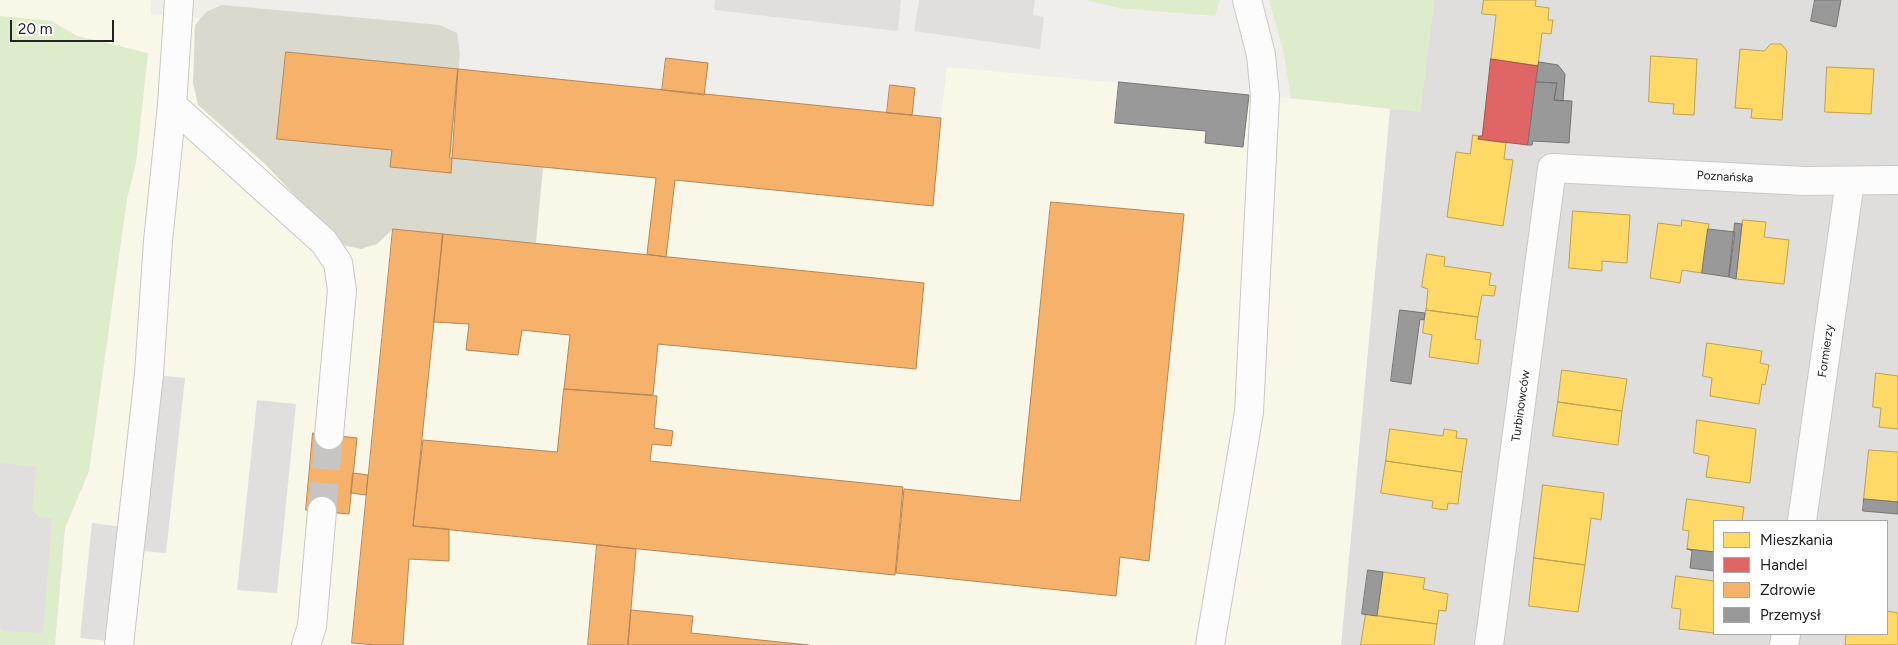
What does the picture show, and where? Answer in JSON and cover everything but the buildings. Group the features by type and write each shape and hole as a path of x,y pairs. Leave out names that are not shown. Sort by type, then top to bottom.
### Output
{"street":[{"path":"134,645 120,632 149,374 158,241 172,105 179,0"},
{"path":"1210,645 1249,412 1265,96 1261,55 1247,0"},
{"path":"172,105 324,242 338,263 342,290 341,312 329,435"},
{"name":"Poznańska","path":"1552,168 1805,181 1898,180"},
{"name":"Turbinowców","path":"1489,645 1552,168"},
{"name":"Formierzy","path":"1802,520 1850,181"},
{"path":"309,636 322,511"}],"shaded area":[{"path":"0,0 151,0 151,14 445,41 443,68 941,118 947,67 1390,108 1341,645 4,645 0,641"},
{"path":"715,0 901,0 898,31 714,10"},
{"path":"919,0 1035,0 1033,15 1044,17 1040,49 914,31"},
{"path":"1434,0 1898,0 1898,645 1341,645 1390,108 1420,112"},
{"path":"222,5 440,25 457,33 460,53 450,158 543,167 536,243 393,229 377,244 361,249 342,245 264,163 198,105 193,83 195,25 206,12"},
{"path":"149,374 185,378 166,553 130,550 119,642 80,638 92,523 131,528"},
{"path":"257,400 296,404 277,593 237,590"},
{"path":"0,463 36,467 32,511 39,517 52,518 43,633 4,631 0,627"}],"green space":[{"path":"1085,0 1220,0 1215,16 1119,8"},
{"path":"1269,0 1434,0 1420,112 1291,98 1283,49"},
{"path":"0,16 52,21 77,36 148,53 136,163 127,199 89,471 65,528 55,645 0,645"}],"tunnel":[{"path":"322,511 329,435"}]}
